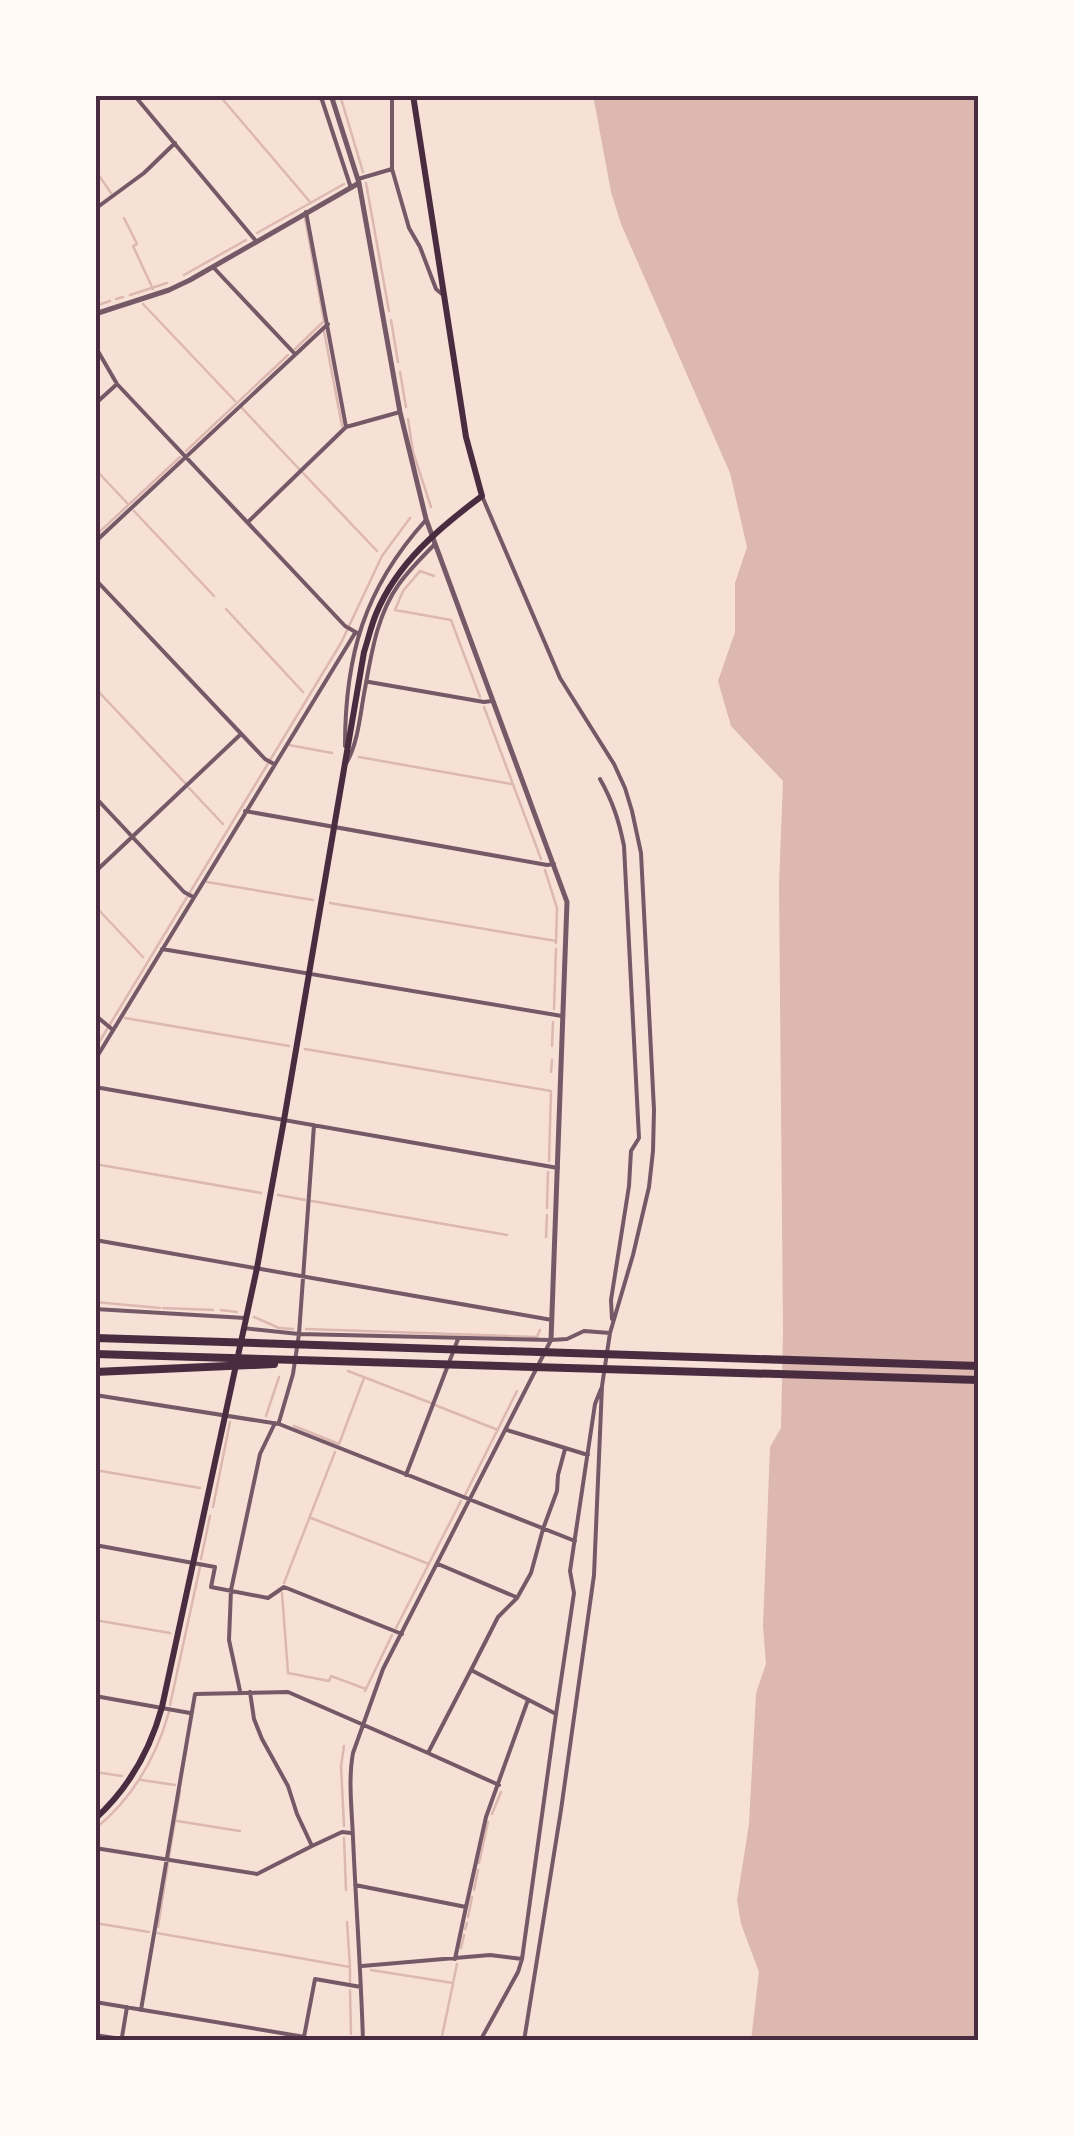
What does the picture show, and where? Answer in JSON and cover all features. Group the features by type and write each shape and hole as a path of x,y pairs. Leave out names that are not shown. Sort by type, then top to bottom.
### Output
{"highway":[{"path":"95,1336 979,1366"},
{"path":"95,1354 225,1362 516,1364 979,1380"},
{"path":"95,1372 225,1362"}],"main road":[{"path":"95,1819 136,1771 162,1707 256,1268 369,634 384,596 400,573 443,525 482,496 466,437 413,95"}],"street":[{"path":"134,95 256,241"},
{"path":"318,95 351,188"},
{"path":"331,95 358,181 400,412 426,519 564,891 567,913 551,1340 383,1670 351,1765 362,2041"},
{"path":"392,95 392,169 409,228 436,289 445,298"},
{"path":"95,209 144,173 174,144"},
{"path":"95,314 169,290 358,181 392,169"},
{"path":"306,212 346,428"},
{"path":"213,267 295,354"},
{"path":"95,542 328,324"},
{"path":"95,346 117,384 345,626 356,633"},
{"path":"95,404 117,384"},
{"path":"248,522 346,428 400,412"},
{"path":"482,496 560,678 604,745 625,788 641,853 654,1110 653,1150 642,1221 610,1332 602,1386 594,1574 562,1810 524,2041"},
{"path":"95,1060 356,633 382,577 426,519"},
{"path":"345,766 385,609 396,587 435,544"},
{"path":"95,579 273,764"},
{"path":"345,766 347,698 356,633"},
{"path":"366,682 492,701"},
{"path":"95,872 241,734"},
{"path":"600,779 619,820 624,846 638,1138 631,1150 611,1300 612,1324"},
{"path":"95,797 192,897"},
{"path":"245,811 554,864"},
{"path":"162,948 563,1017"},
{"path":"95,1015 112,1030"},
{"path":"95,1088 558,1168"},
{"path":"240,1692 229,1640 231,1590 260,1454 277,1423 294,1374 314,1125"},
{"path":"95,1240 552,1320"},
{"path":"95,1309 246,1318"},
{"path":"244,1328 299,1334 551,1340 567,1339 584,1331 610,1332"},
{"path":"406,1475 458,1338"},
{"path":"480,2041 522,1959 574,1593 570,1571 595,1404 602,1386"},
{"path":"95,1395 277,1423 575,1541"},
{"path":"507,1430 588,1455"},
{"path":"428,1753 498,1617 517,1598 530,1573 557,1491 565,1448"},
{"path":"95,1545 214,1566 211,1586 268,1598 284,1587 402,1634"},
{"path":"438,1564 517,1598"},
{"path":"471,1670 556,1714"},
{"path":"250,1692 262,1738 288,1786 312,1846"},
{"path":"141,2010 195,1694 288,1692 499,1785"},
{"path":"95,1696 190,1713"},
{"path":"455,1959 486,1816 528,1700"},
{"path":"95,1848 257,1874 342,1832 353,1833"},
{"path":"355,1885 466,1907"},
{"path":"361,1966 490,1955 522,1959"},
{"path":"304,2037 315,1979 362,1987"},
{"path":"95,2002 329,2041"},
{"path":"121,2039 127,2008"},
{"path":"95,2035 134,2041"}],"shaded area":[{"path":"593,95 979,95 979,2041 751,2041 759,1972 741,1924 737,1900 749,1824 756,1693 766,1664 763,1626 770,1447 781,1428 779,884 783,781 731,726 718,681 735,632 735,583 747,547 730,473 621,224"}],"waterway":[{"path":"219,95 311,203"},
{"path":"340,95 363,172"},
{"path":"95,170 111,193"},
{"path":"366,183 389,311"},
{"path":"257,233 344,184"},
{"path":"124,218 153,289"},
{"path":"295,349 324,321 305,218"},
{"path":"184,275 246,240"},
{"path":"130,295 167,283"},
{"path":"116,299 123,297"},
{"path":"95,306 110,301"},
{"path":"143,304 235,401"},
{"path":"391,320 398,362"},
{"path":"324,331 342,426"},
{"path":"186,451 288,355"},
{"path":"400,372 406,407"},
{"path":"242,408 299,469"},
{"path":"408,419 413,452 431,507"},
{"path":"95,536 180,457"},
{"path":"95,469 128,504"},
{"path":"303,473 377,551"},
{"path":"134,511 214,596"},
{"path":"95,1049 341,643 382,556 410,518"},
{"path":"434,576 420,571 403,591 395,610 451,620 480,697"},
{"path":"226,609 303,692"},
{"path":"95,688 185,783"},
{"path":"484,707 541,859"},
{"path":"289,745 332,753"},
{"path":"359,757 511,784"},
{"path":"189,788 223,824"},
{"path":"545,870 557,908 556,943"},
{"path":"207,882 313,900"},
{"path":"330,903 556,941"},
{"path":"95,906 143,957"},
{"path":"554,1009 556,949"},
{"path":"125,1018 289,1046"},
{"path":"552,1046 553,1022"},
{"path":"305,1049 551,1091"},
{"path":"551,1072 552,1060"},
{"path":"549,1161 551,1091"},
{"path":"95,1164 261,1193"},
{"path":"547,1208 548,1172"},
{"path":"278,1195 305,1200"},
{"path":"312,1201 507,1235"},
{"path":"546,1237 547,1215"},
{"path":"95,1302 160,1308"},
{"path":"163,1308 213,1310"},
{"path":"221,1310 237,1312"},
{"path":"254,1317 279,1328 293,1329"},
{"path":"306,1329 537,1337 540,1330"},
{"path":"348,1371 431,1403"},
{"path":"266,1416 279,1377"},
{"path":"294,1426 339,1444 364,1378"},
{"path":"465,1495 517,1391"},
{"path":"435,1405 498,1430"},
{"path":"213,1507 230,1422"},
{"path":"284,1583 335,1452"},
{"path":"95,1470 200,1488"},
{"path":"396,1628 461,1501"},
{"path":"201,1559 210,1516"},
{"path":"311,1518 429,1564"},
{"path":"170,1705 200,1567"},
{"path":"282,1593 288,1673 329,1681 331,1676 366,1689"},
{"path":"95,1620 170,1633"},
{"path":"365,1691 392,1635"},
{"path":"95,1829 121,1804 141,1776 169,1712"},
{"path":"344,1746 344,1826"},
{"path":"95,1772 122,1776"},
{"path":"141,1780 175,1785"},
{"path":"169,1857 180,1791"},
{"path":"492,1814 501,1792"},
{"path":"177,1821 240,1831"},
{"path":"479,1863 488,1822"},
{"path":"344,1838 346,1890"},
{"path":"158,1927 168,1863"},
{"path":"474,1890 478,1870"},
{"path":"468,1917 472,1897"},
{"path":"157,1933 350,1967 347,1922"},
{"path":"95,1923 149,1932"},
{"path":"465,1929 467,1923"},
{"path":"461,1948 464,1935"},
{"path":"371,1970 453,1983 457,1964"},
{"path":"350,1968 350,1982"},
{"path":"441,2041 453,1984"},
{"path":"350,1990 351,2034"}]}
